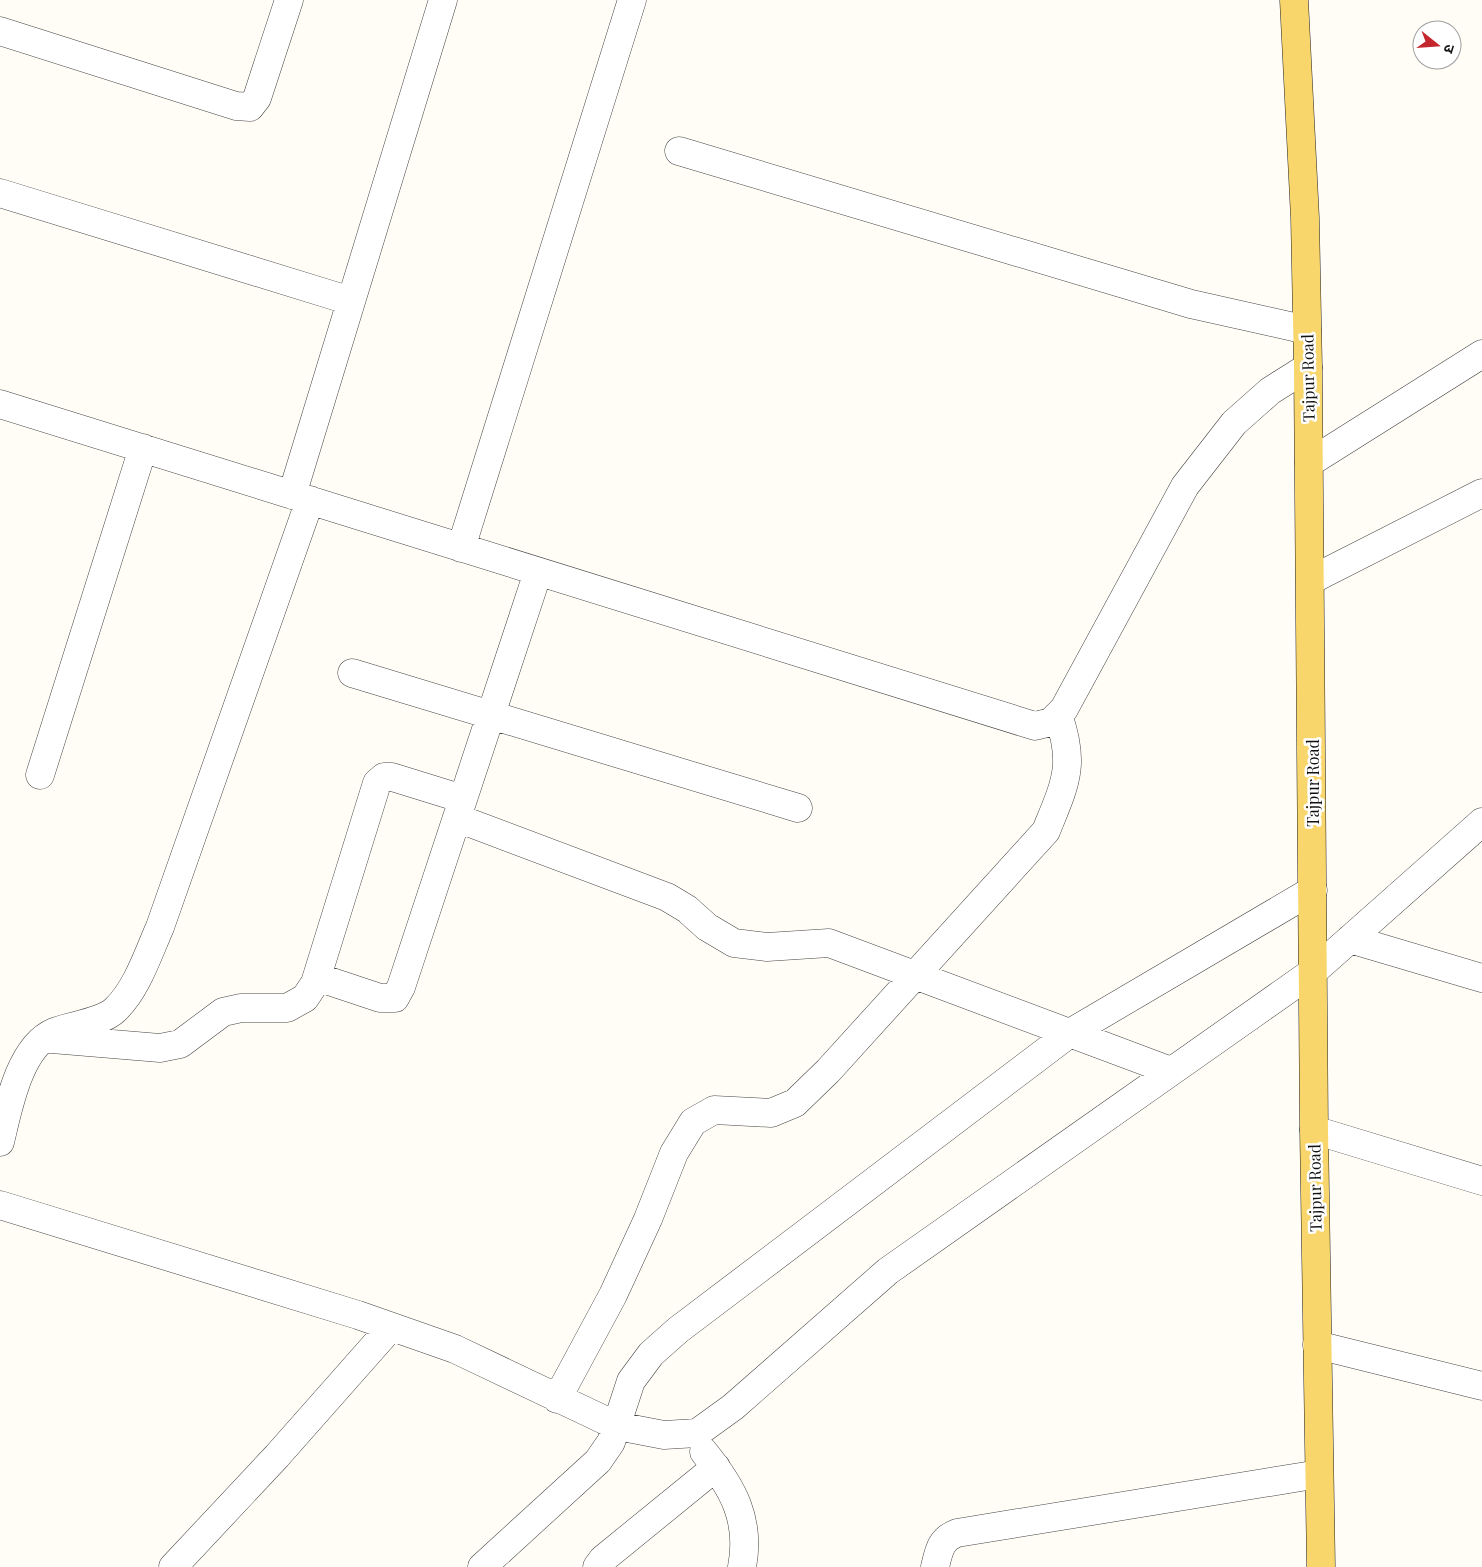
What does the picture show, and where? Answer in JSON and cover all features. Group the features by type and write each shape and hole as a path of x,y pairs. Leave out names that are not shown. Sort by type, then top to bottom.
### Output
{"main road":[{"name":"Tajpur Road","path":"1294,0 1308,330 1314,1130 1321,1567"}],"street":[{"path":"0,31 236,106 250,106 256,98 289,0"},
{"path":"0,1142 14,1085 34,1049 53,1033 82,1025 114,1011 133,985 163,917 301,498 351,302 443,0"},
{"path":"461,548 632,0"},
{"path":"679,151 1191,304 1308,330"},
{"path":"0,192 351,302"},
{"path":"1309,463 1482,354"},
{"path":"0,404 1035,726 1051,722 1069,700 1185,486 1234,423 1270,391 1308,367"},
{"path":"40,774 143,448"},
{"path":"1310,580 1482,493"},
{"path":"316,977 380,998 394,998 401,987 538,572"},
{"path":"352,673 798,808"},
{"path":"557,1399 613,1295 648,1218 674,1153 693,1122 714,1110 771,1113 795,1103 828,1071 1046,830 1064,788 1068,761 1066,739 1058,715"},
{"path":"46,1038 160,1048 180,1044 224,1012 240,1008 288,1008 305,998 316,977 378,783 384,777 392,777 460,809 667,897 687,909 708,927 734,943 767,947 829,943 1171,1071"},
{"path":"0,1205 392,1327 455,1349 617,1426 664,1436 697,1433 733,1407 888,1271 1314,971 1482,822"},
{"path":"482,1567 598,1460 611,1442 631,1381 651,1354 678,1330 1070,1033 1313,890"},
{"path":"1350,939 1482,978"},
{"path":"1314,1130 1482,1181"},
{"path":"173,1567 277,1456 392,1327"},
{"path":"1318,1345 1482,1386"},
{"path":"689,1434 716,1467 737,1501 744,1527 742,1567"},
{"path":"597,1567 602,1559 716,1467"},
{"path":"935,1567 940,1546 946,1537 957,1533 1320,1474"}]}
